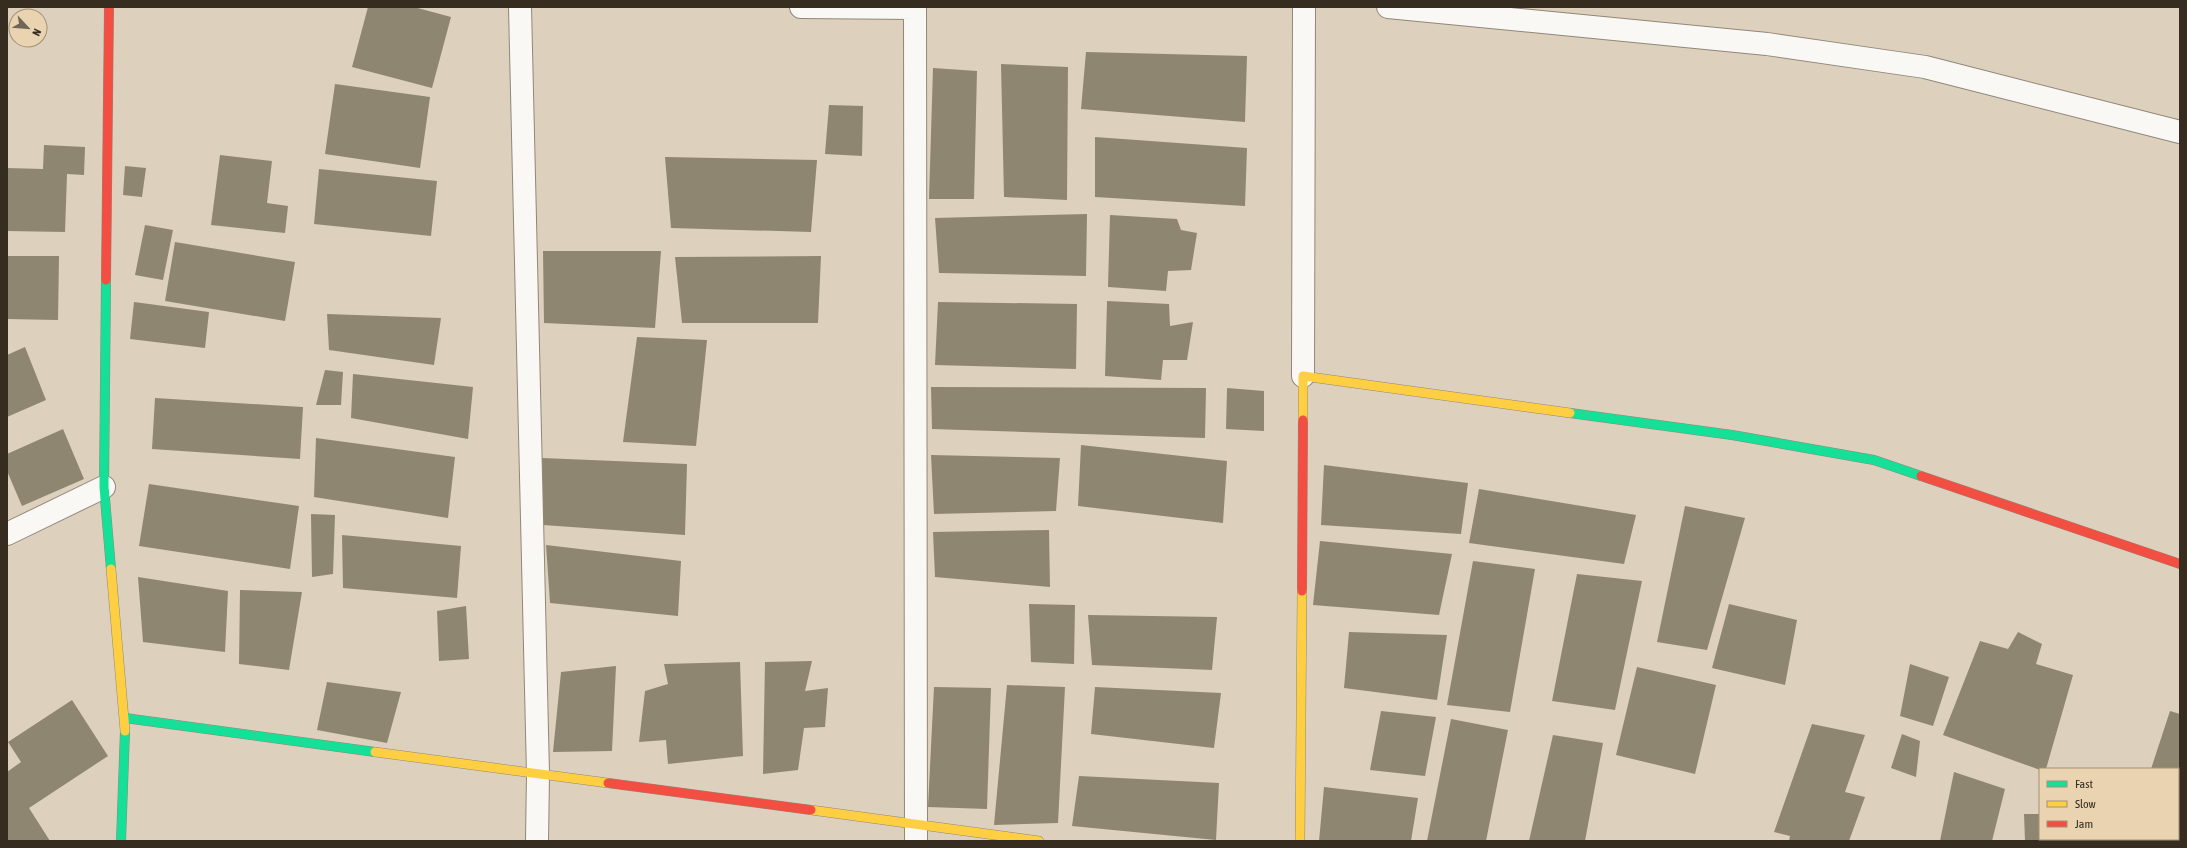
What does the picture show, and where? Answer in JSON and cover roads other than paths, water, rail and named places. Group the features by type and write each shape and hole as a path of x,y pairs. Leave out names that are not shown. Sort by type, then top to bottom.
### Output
{"street":[{"path":"109,7 104,487 125,718 121,841"},
{"path":"520,7 538,774 537,841"},
{"path":"801,7 916,8 917,833"},
{"path":"1300,841 1304,7"},
{"path":"1388,7 1767,44 1925,66 2180,132"},
{"path":"1303,376 1732,435 1874,460 2180,564"},
{"path":"7,534 104,487"},
{"path":"125,718 538,774 917,833 1039,841"}]}
